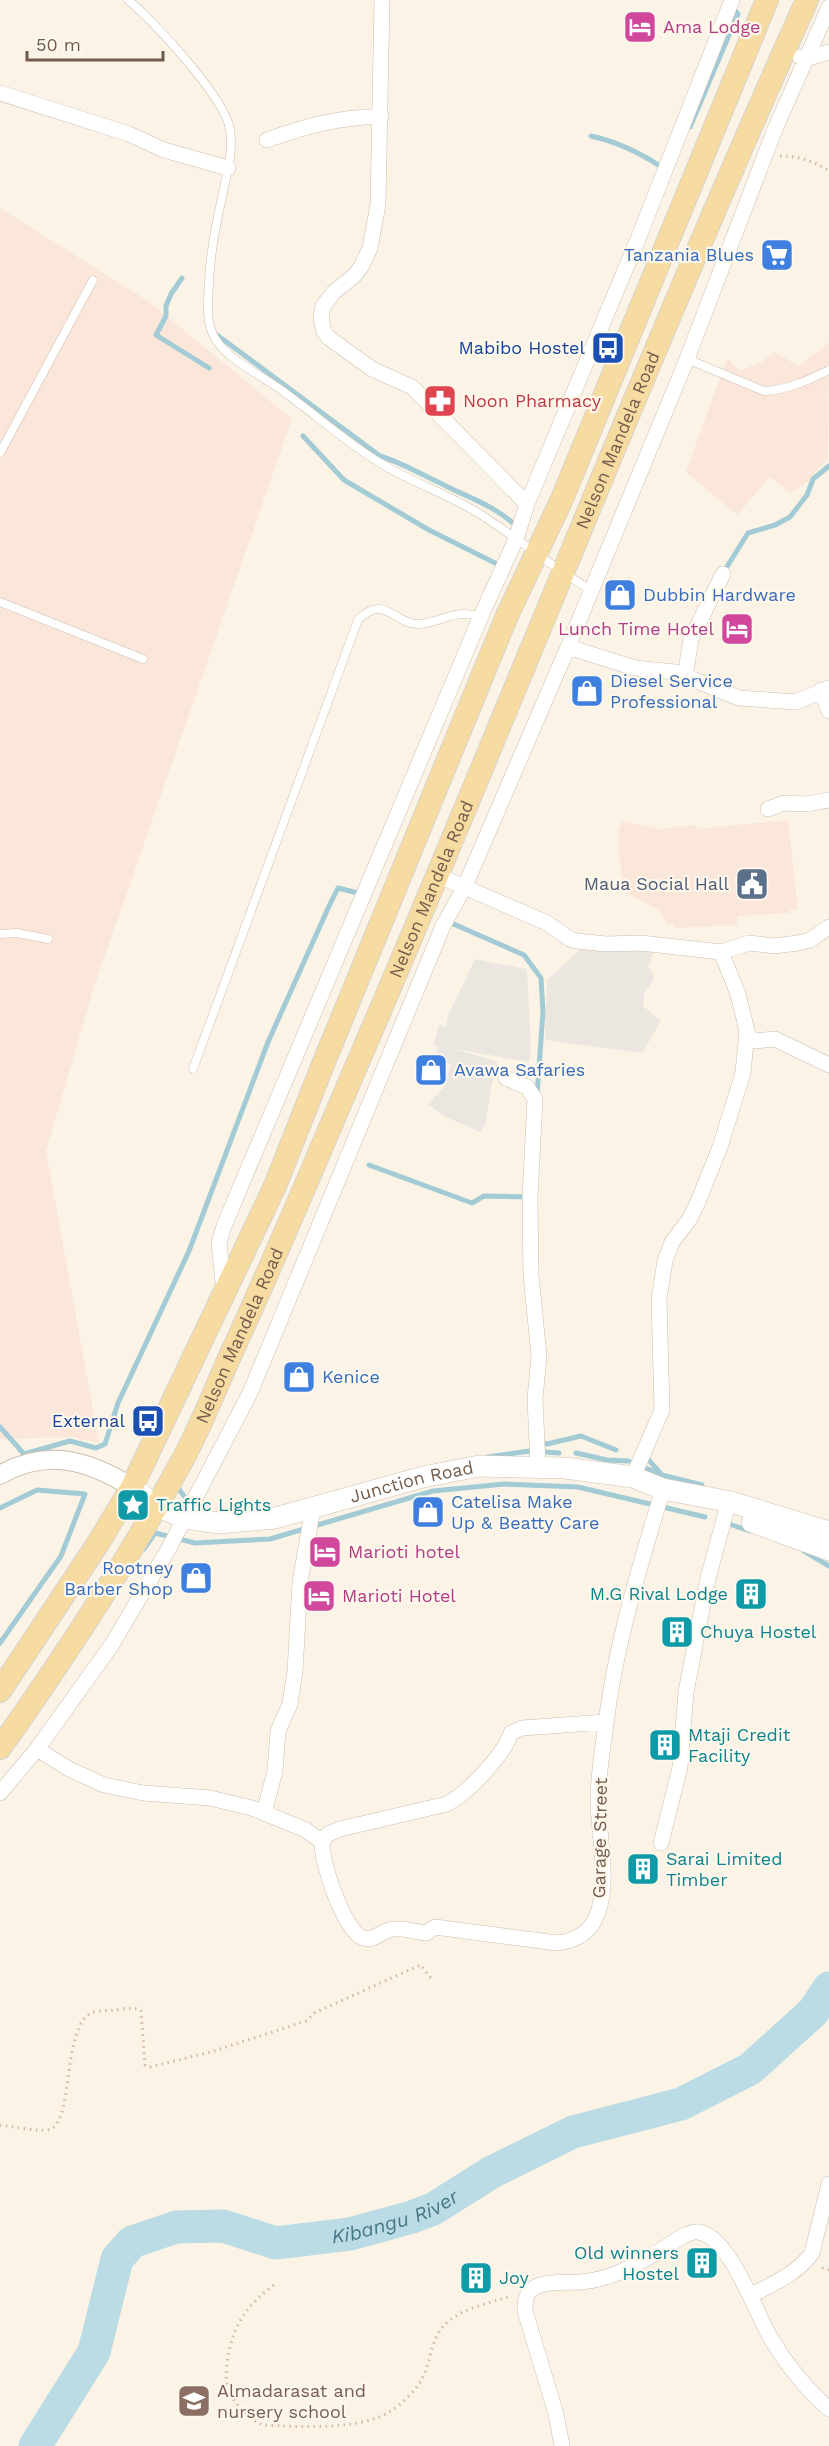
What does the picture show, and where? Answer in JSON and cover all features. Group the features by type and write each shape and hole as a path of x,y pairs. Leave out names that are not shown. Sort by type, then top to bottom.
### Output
{"main road":[{"name":"Nelson Mandela Road","path":"0,1691 97,1545 132,1487 225,1294 279,1175 506,618 562,499 767,0"},
{"name":"Nelson Mandela Road","path":"0,1748 55,1672 127,1559 179,1467 268,1275 439,876 637,391 807,0"},
{"name":"Junction Road","path":"132,1487 156,1506 185,1518 219,1523 275,1518 423,1477 479,1466 538,1466 633,1477 663,1488 702,1495 816,1534"},
{"name":"Junction Road","path":"702,1495 726,1512 816,1534"},
{"path":"816,1534 829,1550"}],"street":[{"path":"382,0 381,116 376,226 370,248 361,267 354,276 334,292 323,306 321,318 324,332 372,369 412,387 527,504"},
{"path":"225,1294 219,1244 224,1226 481,616 516,539 527,504 638,239 732,0"},
{"path":"0,1793 37,1749 111,1646 185,1518 250,1393 443,926 465,886 568,647 687,359 805,59 829,7"},
{"path":"784,51 805,59 829,52"},
{"path":"0,93 129,134 164,150 228,168"},
{"path":"267,140 308,125 343,118 381,116"},
{"path":"685,677 691,639 723,574"},
{"path":"568,647 635,668 675,672 739,698 796,702 825,689 829,711"},
{"path":"768,809 784,802 807,804 829,800"},
{"path":"439,876 547,923 565,937 606,945 641,943 721,952 749,943 774,946 798,943 810,940 829,927"},
{"path":"721,952 738,994 750,1038 755,1041 775,1039 787,1047 829,1065"},
{"path":"633,1477 662,1410 659,1299 665,1261 672,1242 689,1220 697,1204 720,1147 742,1073 747,1031"},
{"path":"506,1078 527,1087 535,1099 530,1197 531,1275 539,1356 535,1399 538,1466"},
{"path":"0,1476 38,1460 52,1459 91,1465 132,1487"},
{"name":"Garage Street","path":"322,1842 325,1870 341,1909 362,1938 370,1939 394,1929 426,1933 435,1927 496,1933 557,1943 572,1941 589,1929 596,1918 601,1901 603,1854 598,1799 612,1681 638,1572 663,1488"},
{"path":"264,1813 275,1771 278,1731 290,1704 295,1671 300,1582 313,1508"},
{"path":"661,1843 680,1767 686,1692 708,1578 726,1512"},
{"path":"37,1749 69,1769 104,1785 143,1793 210,1798 264,1813 306,1830 322,1842 328,1834 340,1829 447,1804 460,1797 506,1745 511,1733 522,1728 606,1722"},
{"path":"750,2296 797,2270 812,2253 829,2184"},
{"path":"562,2446 556,2414 525,2311 525,2301 531,2290 542,2285 584,2282 623,2272 685,2235 696,2231 711,2238 730,2258 770,2337 785,2360 799,2379 829,2409"}],"lane":[{"path":"128,0 165,37 224,110 231,131 228,168 210,261 208,318 217,341 232,357 300,403 362,452 452,497 591,590"},
{"path":"0,453 93,280"},
{"path":"687,359 764,391 790,386 829,370"},
{"path":"0,603 143,659"},
{"path":"193,1069 358,620 368,613 386,609 414,624 441,621 461,614 481,616"},
{"path":"0,934 16,933 48,939"}],"path":[{"path":"765,158 793,156 808,160 829,171"},
{"path":"0,2125 42,2130 56,2124 64,2103 79,2028 86,2018 96,2012 133,2008 141,2011 145,2065 150,2067 222,2049 306,2021 314,2013 421,1965 433,1981"},
{"path":"274,2285 251,2305 233,2335 227,2367 228,2392 230,2398 250,2418 264,2425 320,2428 377,2418 399,2405 420,2383 437,2332 451,2319 467,2310 531,2290"}],"shaded area":[{"path":"0,208 148,301 292,419 94,987 46,1151 99,1443 72,1437 0,1439"},
{"path":"829,343 828,458 807,482 790,493 770,477 737,515 686,472 727,358 740,371 761,362 775,352 798,366"},
{"path":"788,820 798,909 790,910 790,913 737,916 737,925 674,928 674,924 667,924 659,910 628,894 623,883 618,832 622,821 659,829 695,825 696,829"},
{"path":"587,943 654,952 648,967 654,976 652,983 645,991 643,1006 661,1021 642,1053 545,1040 547,980"},
{"path":"475,959 527,969 531,1048 529,1062 455,1049 498,1062 491,1087 486,1122 480,1132 444,1116 428,1104 444,1087 451,1064 435,1059 438,1046 433,1045 439,1025 446,1027 448,1016"}],"waterway":[{"path":"690,127 738,14 733,8"},
{"path":"591,136 628,148 663,168"},
{"path":"182,278 171,294 166,306 166,316 156,335 209,368"},
{"path":"217,335 380,456 482,503 500,513 517,527"},
{"path":"303,436 344,480 429,530 503,567"},
{"path":"723,573 748,533 775,525 790,517 807,495 813,479 829,466"},
{"path":"0,1427 24,1454 70,1441 96,1448 105,1444 118,1403 189,1251 268,1042 330,904 338,888 362,894"},
{"path":"449,922 524,955 541,978 543,1012 537,1095"},
{"path":"369,1165 472,1203 484,1196 529,1197"},
{"path":"540,1442 547,1444 581,1436 616,1450"},
{"path":"487,1457 530,1451"},
{"path":"545,1452 559,1453"},
{"path":"576,1453 607,1460 629,1461"},
{"path":"647,1458 662,1475 702,1485"},
{"path":"641,1466 659,1474"},
{"path":"144,1549 155,1533 195,1543 270,1539 433,1491 504,1484 578,1487 705,1517"},
{"path":"176,1485 189,1503"},
{"path":"0,1508 37,1490 85,1494 61,1556 0,1643"},
{"path":"729,1524 750,1531"},
{"path":"804,1551 829,1566"},
{"name":"Kibangu River","path":"35,2446 94,2352 117,2259 132,2242 176,2227 223,2226 276,2243 350,2234 412,2217 433,2209 492,2172 573,2132 681,2104 750,2069 813,2012 829,1988"}],"place":[{"name":"Ama Lodge","path":"640,27"},
{"name":"Tanzania Blues","path":"777,255"},
{"name":"Mabibo Hostel","path":"608,348"},
{"name":"Noon Pharmacy","path":"440,401"},
{"name":"Dubbin Hardware","path":"620,595"},
{"name":"Lunch Time Hotel","path":"737,629"},
{"name":"Diesel Service Professional","path":"587,691"},
{"name":"Maua Social Hall","path":"752,884"},
{"name":"Avawa Safaries","path":"431,1070"},
{"name":"Kenice","path":"299,1377"},
{"name":"External","path":"148,1421"},
{"name":"Traffic Lights","path":"133,1505"},
{"name":"Catelisa Make Up & Beatty Care","path":"428,1512"},
{"name":"Marioti hotel","path":"325,1552"},
{"name":"Rootney Barber Shop","path":"196,1578"},
{"name":"M.G Rival Lodge","path":"751,1594"},
{"name":"Marioti Hotel","path":"319,1596"},
{"name":"Chuya Hostel","path":"677,1632"},
{"name":"Mtaji Credit Facility","path":"665,1745"},
{"name":"Sarai Limited Timber","path":"643,1869"},
{"name":"Old winners Hostel","path":"702,2263"},
{"name":"Joy","path":"476,2278"},
{"name":"Almadarasat and nursery school","path":"194,2401"}]}
